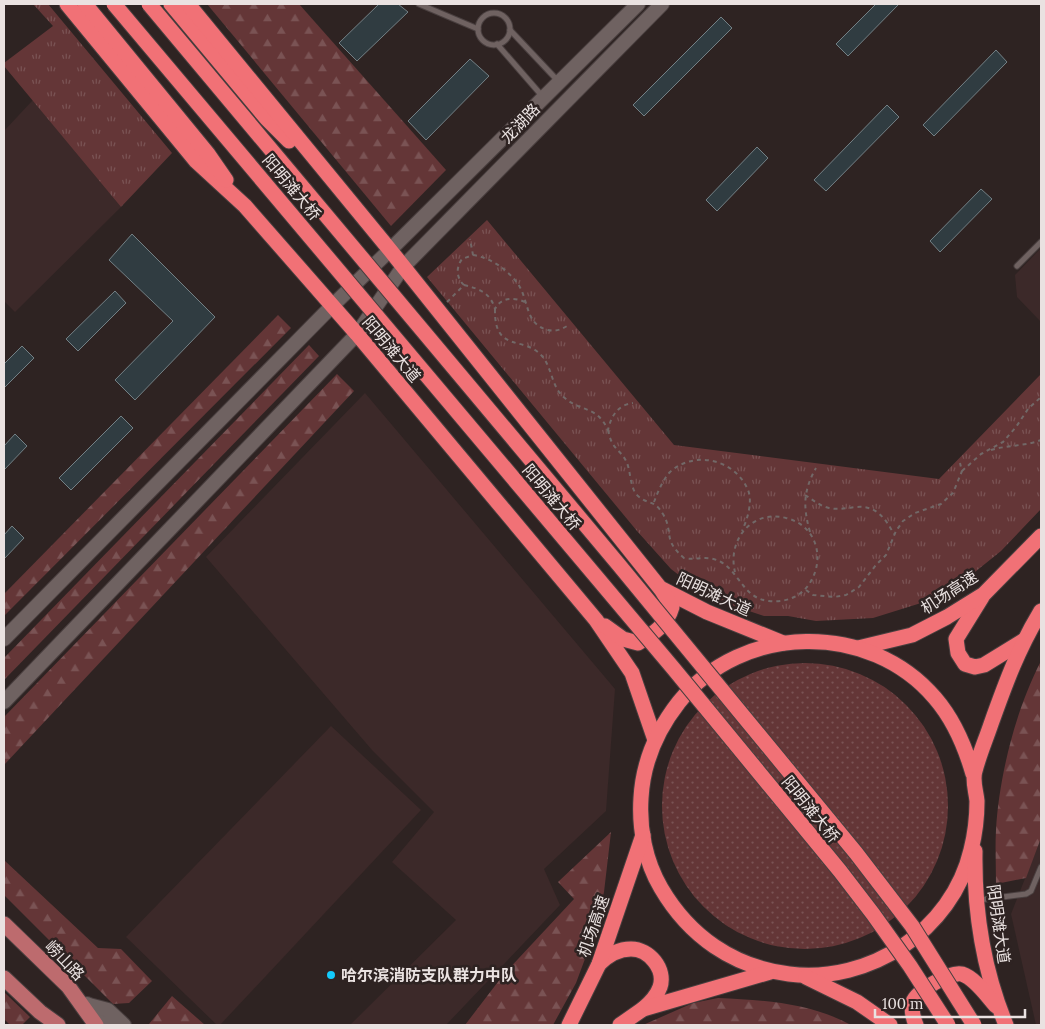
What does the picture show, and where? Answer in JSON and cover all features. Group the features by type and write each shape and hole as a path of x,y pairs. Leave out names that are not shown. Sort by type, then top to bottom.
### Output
{"highway":[{"name":"阳明滩大道","path":"68,4 196,160 244,206 357,334 596,620 632,673 655,740"},
{"path":"85,4 208,154 244,206"},
{"name":"阳明滩大桥","path":"114,4 840,871 905,959 948,1025"},
{"name":"阳明滩大桥","path":"149,4 638,588 856,853 917,933 974,1025"},
{"path":"171,4 267,119 348,200"},
{"name":"阳明滩大道","path":"188,4 390,250 660,588 707,612 783,643"},
{"name":"机场高速","path":"858,648 912,634 947,617 984,594 1041,536"},
{"path":"596,620 623,639 638,643 653,634 669,617 672,607 660,588"},
{"path":"984,594 956,639 958,653 965,664 975,667 984,665 1023,641"},
{"path":"974,774 1008,675 1023,641 1041,611"},
{"path":"821,641 858,648 898,666 933,695 947,712 958,732 974,774 977,800 976,826 971,853 961,879 947,903 930,925 909,943 885,958 860,968 805,976 771,972 747,965 724,954 704,940 686,923 670,904 648,859 642,835 640,811 647,763 655,740 669,716 686,694 706,675 730,660 756,649 783,643 821,641"},
{"name":"阳明滩大道","path":"976,826 976,901 982,945 999,1009 1006,1025"},
{"name":"机场高速","path":"569,1025 599,964 642,835"},
{"path":"599,964 613,953 632,949 643,952 651,957 658,966 662,978 660,987 653,999 643,1009 620,1025"},
{"path":"643,1009 771,972"},
{"path":"916,1025 912,1011 914,1000 924,989 954,975 961,974 970,978 999,1009"},
{"path":"805,976 857,1002 890,1025"}],"main road":[{"name":"龙湖路","path":"4,639 332,306 638,4"},
{"name":"龙湖路","path":"4,702 357,334 403,267 662,4"},
{"name":"崂山路","path":"4,924 68,986 96,1025"},
{"path":"4,978 53,1025"},
{"path":"68,986 108,1025"},
{"path":"88,1005 108,1010 124,1025"},
{"path":"40,1012 58,1025"}],"lane":[{"path":"419,4 478,29"},
{"path":"494,13 506,18 510,30 507,39 497,44 485,42 481,38 478,29 484,16 494,13"},
{"path":"510,30 559,82"},
{"path":"497,44 544,98"},
{"path":"1017,266 1041,242"},
{"path":"976,901 1026,894 1031,891 1041,867"}],"path":[{"path":"470,239 473,255"},
{"path":"570,324 564,328 554,330 540,328 531,319 522,290 509,273 491,261 473,255 462,259 458,264 458,276 464,285 479,289 492,301 497,327 504,337 512,343 529,347 538,352 545,360 554,384 567,401 586,408 597,415 605,424 612,444 626,462 636,494 641,498 654,502 663,514 667,522 671,544 681,556 687,559 707,557 716,559 735,572"},
{"path":"438,311 464,285"},
{"path":"495,309 500,302 508,299 516,298 526,302"},
{"path":"806,590 813,595 834,598 850,593 862,584 889,551 894,534 900,524 908,517 942,504 956,488 962,471 971,461 1007,438 1028,409 1041,397"},
{"path":"608,430 612,417 618,410 625,404 633,403"},
{"path":"987,451 1007,445 1041,440"},
{"path":"654,502 662,482 670,472 689,462 714,460 730,469 747,488 749,506 734,552 735,572 743,587 755,596 765,601 788,600 806,590 815,576 818,562 817,548 806,519 805,495 809,481 816,468"},
{"path":"960,463 962,471"},
{"path":"805,495 829,508 865,507 873,510 882,515 894,534"},
{"path":"742,531 761,519 778,516 793,520 805,528 811,535"}],"shaded area":[{"path":"33,100 121,207 15,312 4,301 4,131"},
{"path":"1041,248 1041,322 1017,297 1015,275"},
{"path":"365,393 615,689 606,811 544,869 560,905 446,1025 350,1025 456,920 392,862 434,812 372,750 206,557"},
{"path":"331,726 421,810 220,1025 217,1025 126,937"},
{"path":"1041,838 1041,1025 1036,1025 1011,914"}],"green space":[{"path":"33,4 48,4 172,153 121,207 4,66 4,63 53,26"},
{"path":"207,4 299,4 446,170 391,226"},
{"path":"487,220 674,445 939,479 1041,374 1041,509 1001,551 960,584 921,603 873,618 816,621 788,616 764,616 701,592 671,569 637,531 427,277"},
{"path":"278,315 291,328 4,616 4,594"},
{"path":"309,345 319,356 4,680 4,658"},
{"path":"337,374 354,391 4,765 4,717"},
{"path":"1041,661 1041,838 1026,878 996,884 996,830 1005,765 1024,700"},
{"path":"791,663 819,663 847,669 873,680 896,695 916,715 931,738 942,764 948,792 948,820 942,848 931,874 916,897 896,917 873,932 847,943 819,949 791,949 763,943 737,932 714,917 694,897 679,874 668,848 662,820 662,792 668,764 679,738 694,715 714,695 737,680 763,669"},
{"path":"611,832 604,892 592,940 576,983 553,1025 465,1025 504,974 574,899 558,882"},
{"path":"4,860 98,948 121,949 152,981 129,1003 113,1004 4,895"},
{"path":"4,992 30,1017 22,1025 10,1025 4,1019"},
{"path":"172,996 205,1025 149,1024"},
{"path":"718,998 753,1000 803,1007 851,1025 643,1025 693,1003"}],"building":[{"path":"379,4 398,4 408,12 357,61 339,43"},
{"path":"876,4 899,4 848,56 836,44"},
{"path":"721,17 732,28 644,116 633,105"},
{"path":"996,50 1007,62 934,136 923,125"},
{"path":"470,59 489,76 426,140 408,121"},
{"path":"887,105 899,117 826,191 814,180"},
{"path":"757,147 768,158 717,211 706,200"},
{"path":"981,189 992,199 940,252 930,241"},
{"path":"132,234 215,317 135,400 115,380 173,321 109,260"},
{"path":"115,291 126,303 78,351 66,339"},
{"path":"22,346 34,358 4,388 4,364"},
{"path":"121,416 133,428 71,490 59,478"},
{"path":"15,434 27,446 4,470 4,446"},
{"path":"12,526 24,538 4,559 4,535"}],"place":[{"name":"哈尔滨消防支队群力中队","path":"331,975"}]}
